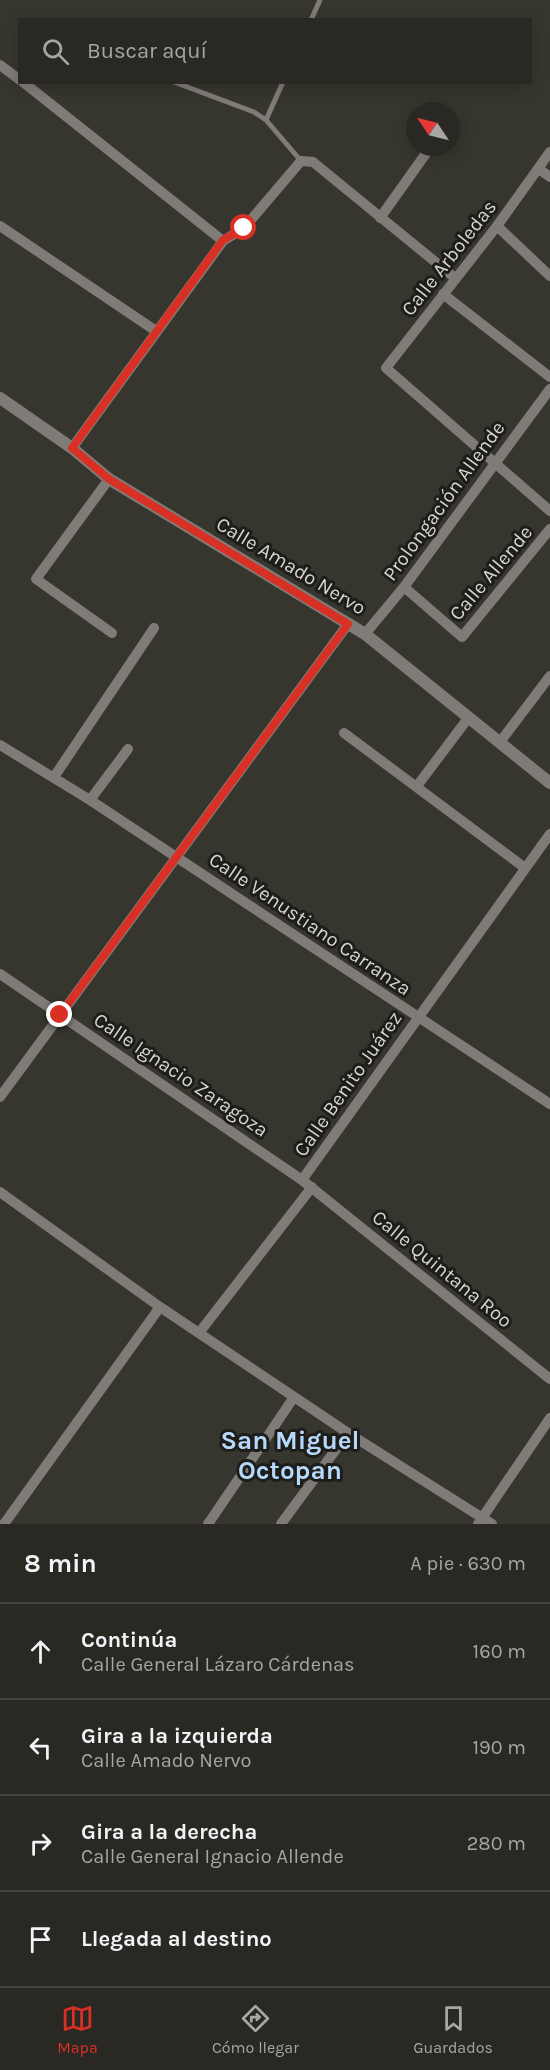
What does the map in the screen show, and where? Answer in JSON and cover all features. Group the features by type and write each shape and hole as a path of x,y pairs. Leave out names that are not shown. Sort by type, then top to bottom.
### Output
{"street":[{"path":"0,65 18,79"},
{"path":"25,84 223,240"},
{"name":"Calle Arboledas","path":"494,463 386,368 497,226 550,152"},
{"path":"380,218 424,156"},
{"path":"72,448 223,240 244,228 301,161 313,162 455,278"},
{"path":"539,169 550,177"},
{"path":"0,226 156,332"},
{"path":"497,226 550,276"},
{"path":"443,294 550,377"},
{"name":"Prolongación Allende","path":"365,634 404,587 550,389"},
{"name":"Calle Amado Nervo","path":"0,398 72,448 109,479 365,634 550,783"},
{"path":"494,463 550,511"},
{"path":"109,479 36,579 112,633"},
{"name":"Calle Allende","path":"404,587 462,637 550,529"},
{"path":"0,1096 348,624"},
{"path":"54,777 154,628"},
{"path":"500,742 550,676"},
{"path":"417,786 469,717"},
{"path":"344,733 525,868"},
{"name":"Calle Venustiano Carranza","path":"0,745 90,800 550,1104"},
{"path":"90,800 128,749"},
{"name":"Calle Benito Juárez","path":"303,1180 550,834"},
{"name":"Calle Ignacio Zaragoza","path":"0,974 312,1187"},
{"name":"Calle Benito Juárez","path":"199,1333 312,1187"},
{"name":"Calle Quintana Roo","path":"312,1187 550,1379"},
{"path":"0,1192 160,1307 480,1520 492,1524"},
{"path":"4,1524 160,1307"},
{"path":"208,1524 294,1397"},
{"path":"480,1520 550,1418"},
{"path":"281,1524 348,1433"}],"lane":[{"path":"312,18 320,0"},
{"path":"179,84 254,112 266,120 301,161"},
{"path":"266,120 282,84"}],"district":[{"name":"San Miguel Octopan","path":"290,1455"}],"route":[{"path":"60,1015 348,624 109,479 72,448 223,240 244,228"}]}
